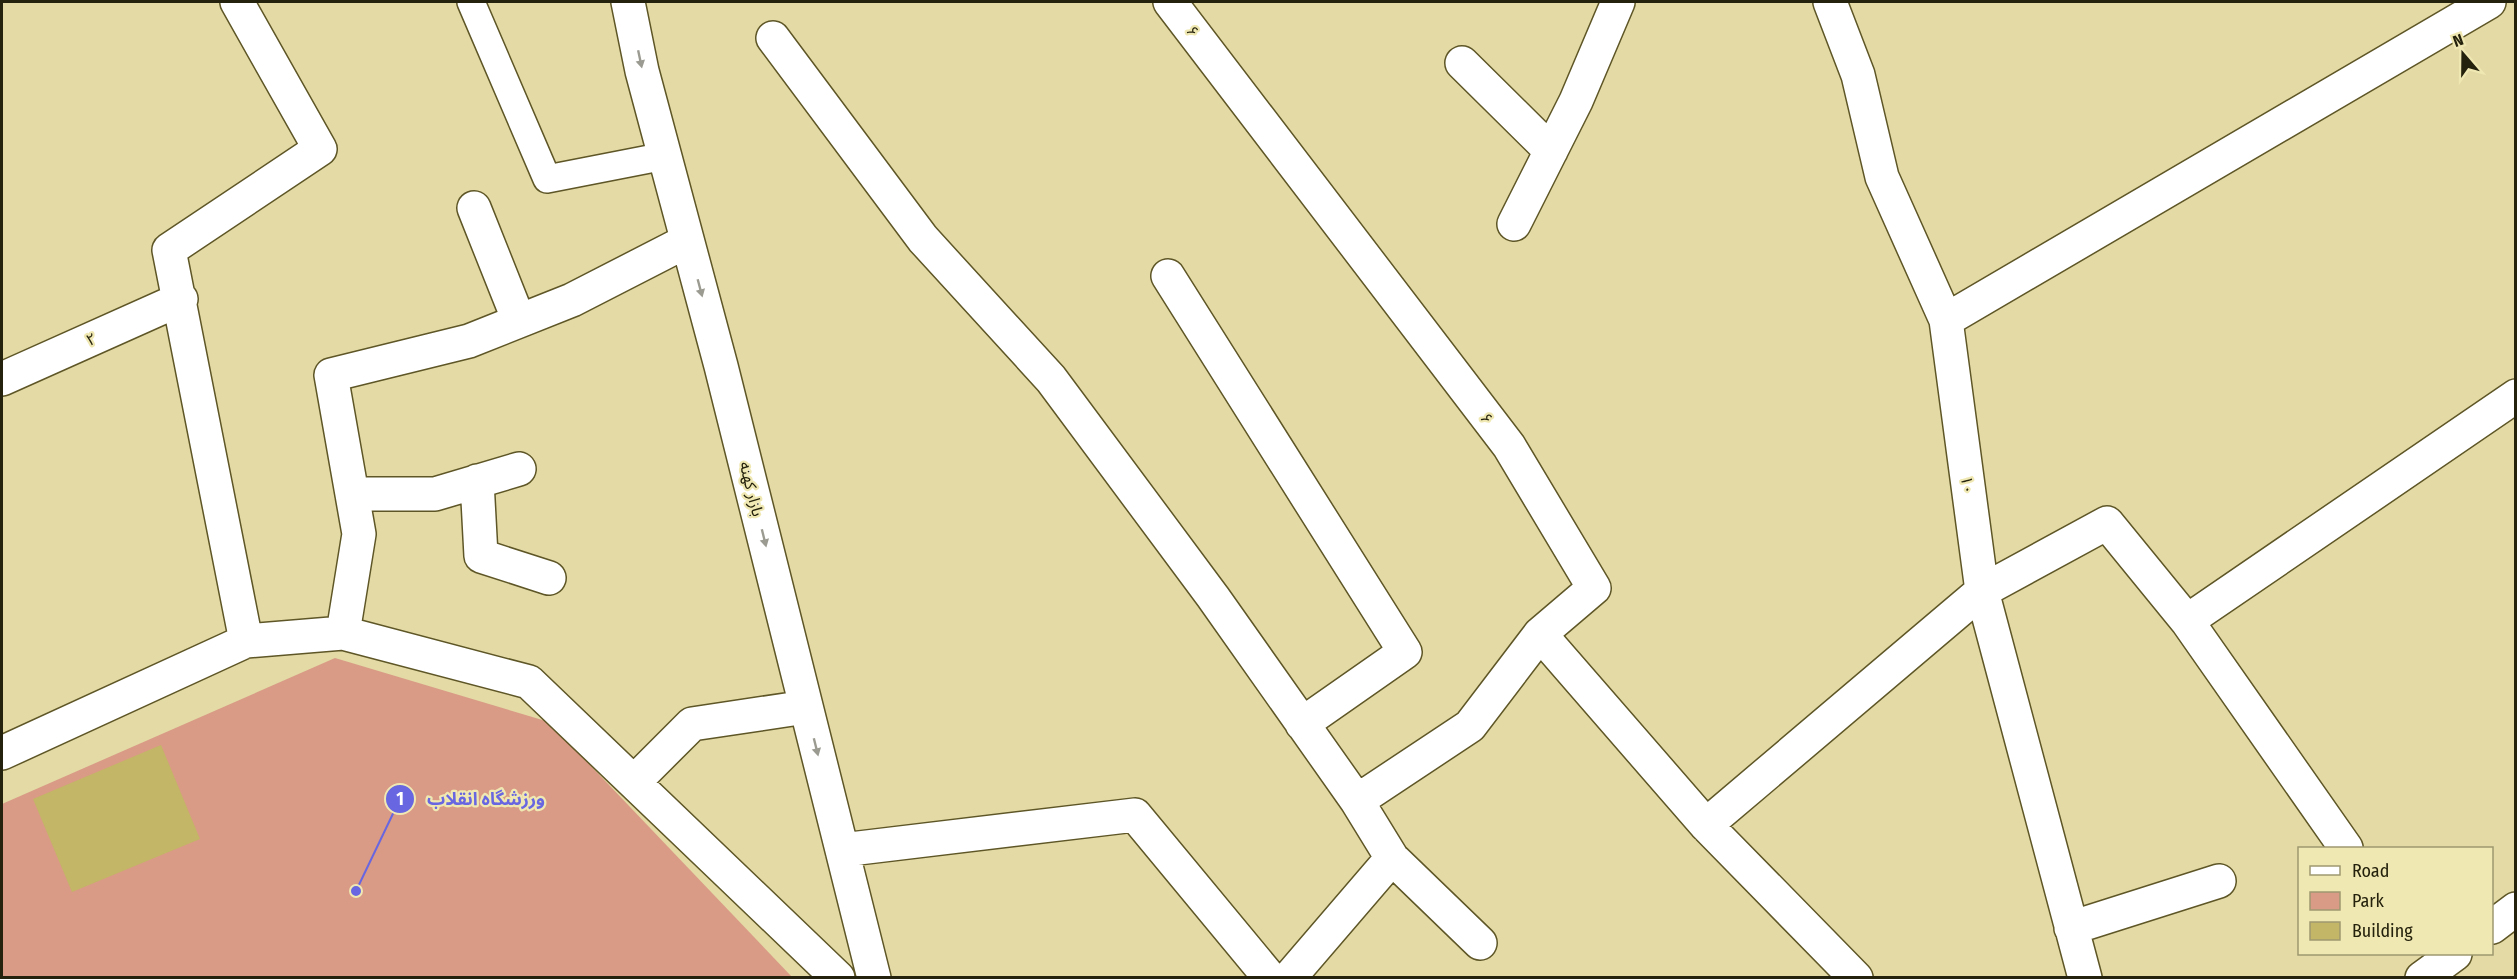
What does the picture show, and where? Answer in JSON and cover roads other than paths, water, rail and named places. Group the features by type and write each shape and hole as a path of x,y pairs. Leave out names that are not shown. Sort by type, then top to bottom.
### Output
{"street":[{"path":"237,2 320,149 170,250 246,641"},
{"path":"471,2 547,179 665,156"},
{"name":"بازار کهنه","path":"628,2 642,71 874,978"},
{"name":"۶","path":"1170,2 1509,446 1594,588 1540,634 1470,726 1357,801"},
{"path":"1514,224 1576,101 1618,2"},
{"name":"۱۰","path":"1830,2 1858,75 1882,177 1946,320 1982,591 2085,978"},
{"path":"1946,320 2489,2"},
{"path":"773,38 923,239 1051,379 1213,597 1357,801 1392,858 1480,943"},
{"path":"1462,63 1551,151"},
{"path":"474,208 519,321"},
{"path":"343,633 359,534 331,375 469,341 572,300 687,241"},
{"path":"1168,276 1405,652 1302,724"},
{"name":"۲","path":"2,379 180,299"},
{"path":"2187,621 2516,396"},
{"path":"352,494 435,494 519,469"},
{"path":"477,481 481,556 549,578"},
{"path":"1706,825 1982,591 2107,523 2187,621 2345,847"},
{"path":"2,753 246,641 343,633 529,682 838,978"},
{"path":"1540,634 1706,825 1856,978"},
{"path":"634,782 692,724 806,707"},
{"path":"842,850 1135,815 1270,978"},
{"path":"1288,978 1392,858"},
{"path":"2071,928 2219,881"},
{"path":"2493,926 2516,909"}],"place":[{"name":"ورزشگاه انقلاب","path":"356,891"}]}
